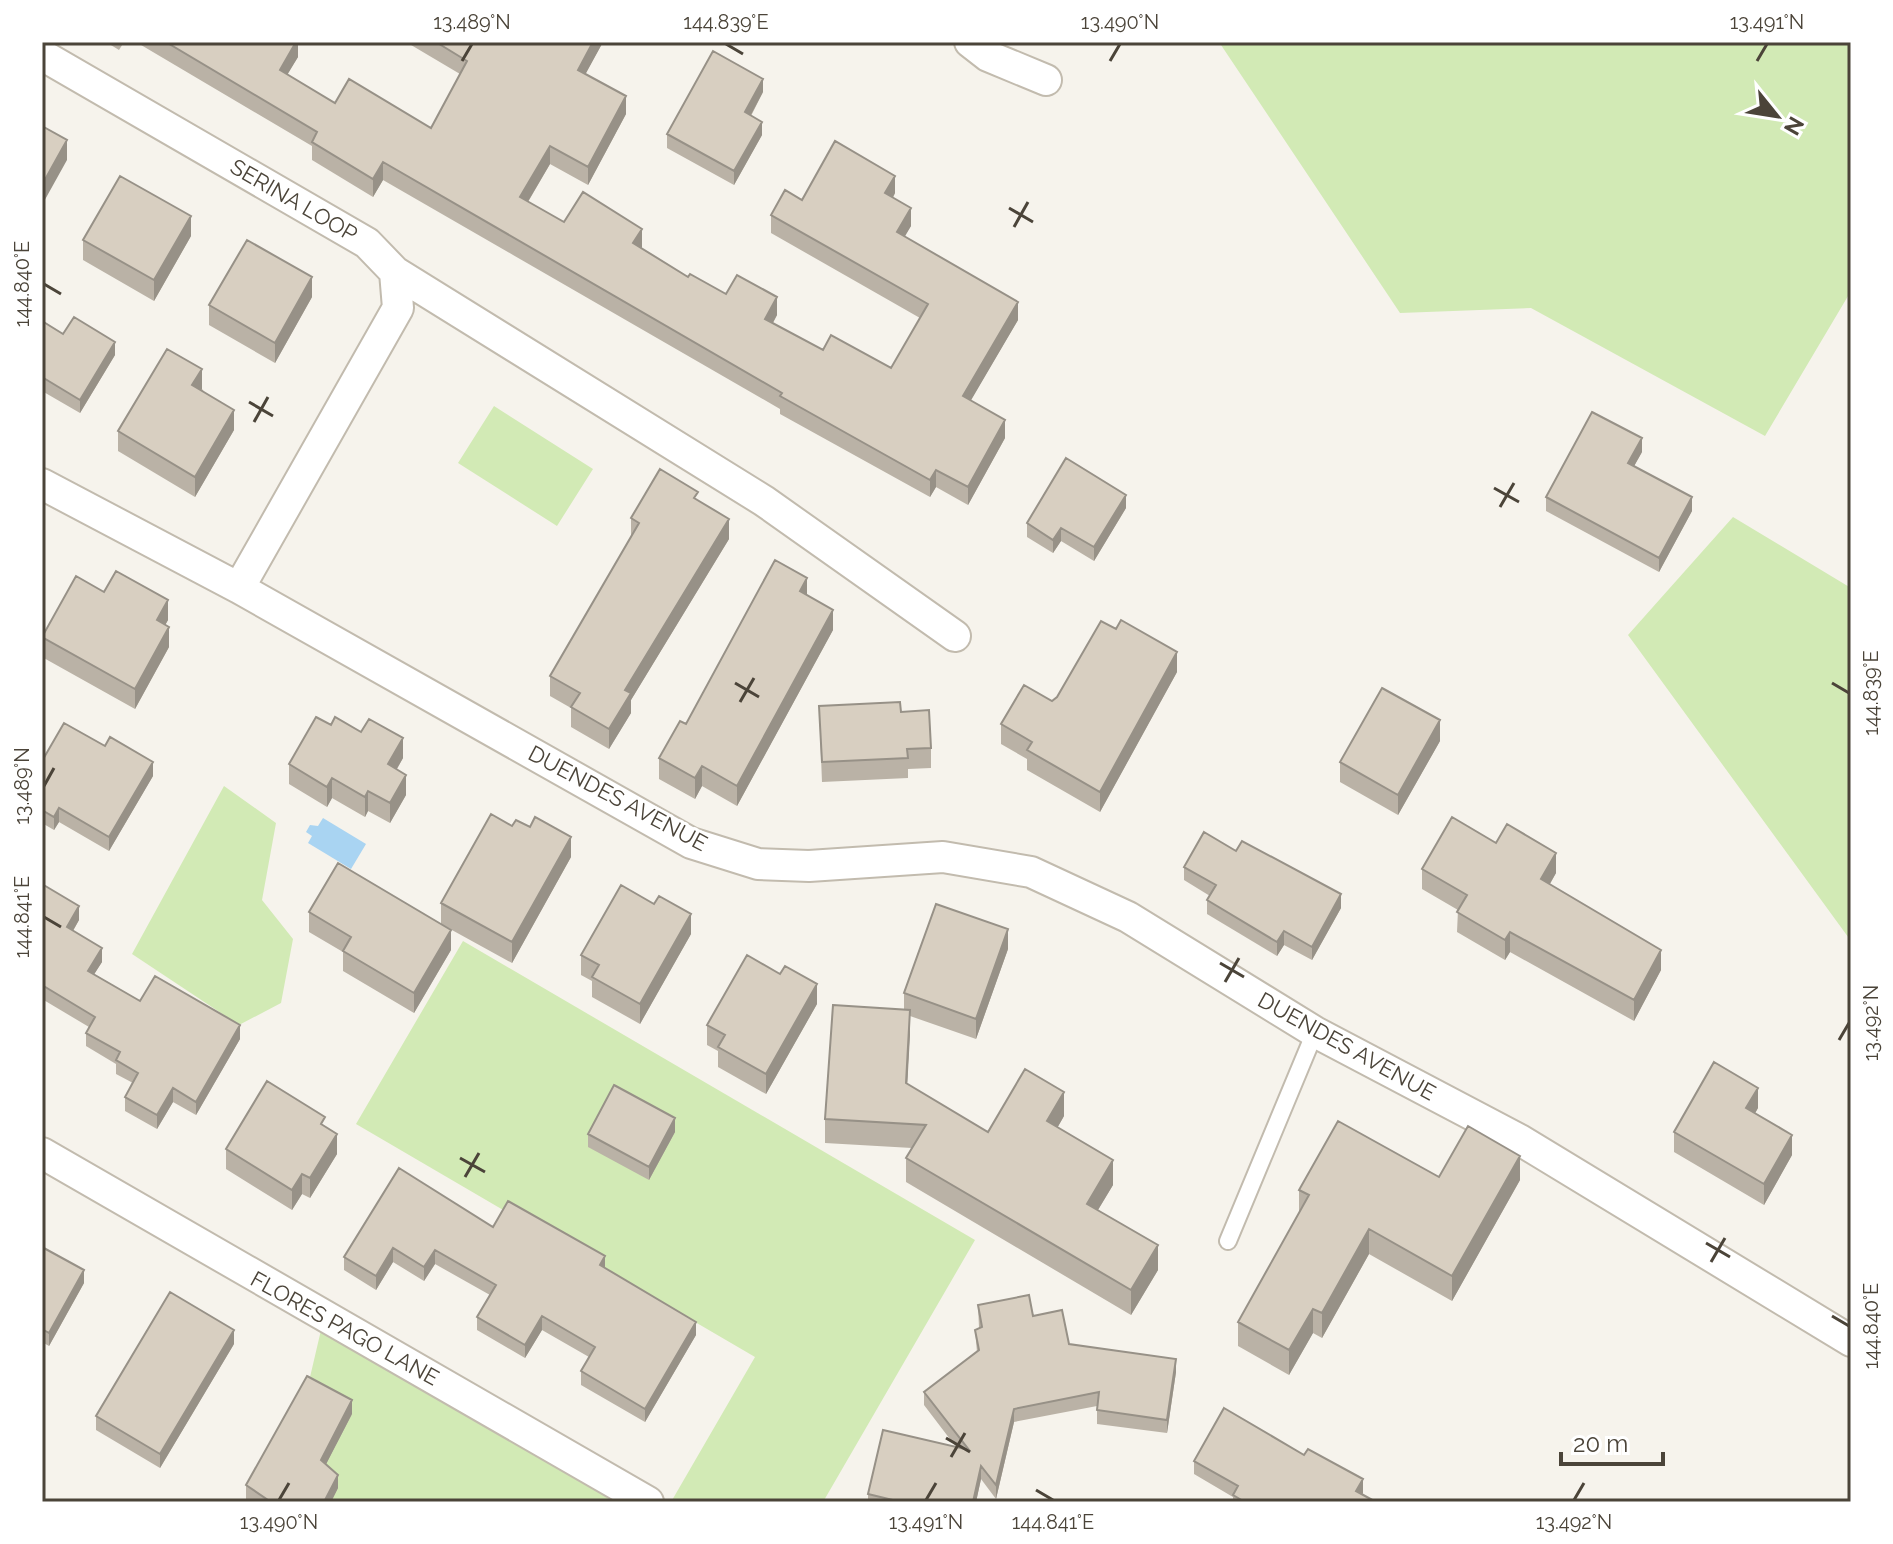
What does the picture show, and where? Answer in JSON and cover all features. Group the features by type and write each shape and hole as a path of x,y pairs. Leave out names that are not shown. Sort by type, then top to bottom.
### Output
{"street":[{"path":"970,42 988,56 1046,80"},
{"name":"SERINA LOOP","path":"42,55 367,243 395,272 764,501 955,636"},
{"path":"239,588 398,308 395,272"},
{"name":"DUENDES AVENUE","path":"42,484 239,588 691,843 758,864 809,866 943,857 1031,872 1128,917 1315,1032 1520,1140 1851,1341"},
{"name":"FLORES PAGO LANE","path":"42,1153 648,1502"}],"lane":[{"path":"1228,1241 1315,1032"}],"green space":[{"path":"1219,42 1851,42 1851,291 1765,436 1531,308 1400,313"},
{"path":"494,406 593,469 557,526 458,463"},
{"path":"1733,517 1851,588 1851,941 1628,635"},
{"path":"224,786 276,823 262,900 293,939 281,1003 239,1025 132,954"},
{"path":"463,941 975,1240 823,1502 671,1502 755,1357 356,1124"},
{"path":"325,1313 648,1502 331,1502 321,1474 307,1390"}],"water":[{"path":"323,818 366,844 351,869 308,843 312,836 306,832 310,825 318,826"}],"building":[{"path":"166,42 296,42 280,70 335,103 349,79 431,128 467,61 436,42 593,42 578,70 626,96 588,167 550,146 520,197 564,222 583,192 642,229 633,243 688,277 690,274 726,294 737,275 777,297 765,319 823,350 831,335 891,368 928,304 771,215 785,190 802,200 835,141 895,176 885,193 911,208 897,232 1018,302 963,396 1005,420 968,487 936,470 930,480 780,396 782,393 383,162 373,179 312,142 317,132"},
{"path":"713,51 763,79 745,112 762,122 734,171 667,134"},
{"path":"42,126 67,140 42,185"},
{"path":"120,176 191,216 154,280 83,240"},
{"path":"247,240 312,277 275,343 209,305"},
{"path":"74,317 115,342 80,400 42,377 42,321 63,334"},
{"path":"167,349 202,369 192,385 234,410 195,477 118,431"},
{"path":"1592,412 1642,438 1628,463 1692,497 1659,558 1546,497"},
{"path":"1066,458 1126,495 1094,547 1061,528 1053,540 1027,523"},
{"path":"660,469 698,492 694,498 729,519 625,690 631,693 609,729 571,707 580,693 550,676 639,523 631,518"},
{"path":"775,560 807,578 800,591 833,610 737,786 702,766 695,778 659,758 680,721 686,724"},
{"path":"116,571 168,600 157,620 169,627 135,689 42,637 76,576 104,592"},
{"path":"1121,620 1177,652 1100,792 1027,750 1032,742 1001,724 1024,685 1052,701 1057,697 1101,621 1116,629"},
{"path":"1382,688 1440,720 1398,795 1340,762"},
{"path":"900,702 901,712 929,710 931,748 907,749 908,758 822,762 819,706"},
{"path":"316,717 331,725 335,717 361,732 369,719 403,738 388,764 406,775 390,803 368,791 365,797 332,778 327,787 289,764"},
{"path":"64,723 105,746 110,737 153,762 109,837 59,808 54,817 42,810 42,761"},
{"path":"491,814 512,826 516,820 530,827 535,817 571,837 512,942 441,903"},
{"path":"1452,817 1496,843 1507,824 1556,853 1541,879 1661,950 1634,1000 1510,932 1505,940 1457,912 1467,895 1422,869"},
{"path":"1204,832 1236,851 1242,841 1341,894 1312,947 1284,931 1277,942 1207,900 1216,885 1184,867"},
{"path":"338,863 451,930 414,993 343,951 351,937 309,912"},
{"path":"42,884 79,906 67,927 102,948 88,971 140,1001 155,976 240,1025 196,1102 173,1088 157,1115 125,1097 138,1073 116,1060 120,1052 86,1033 95,1017 42,985"},
{"path":"621,885 654,904 659,896 691,914 640,1004 592,977 599,965 581,955"},
{"path":"936,904 1008,929 976,1019 904,993"},
{"path":"747,955 780,974 785,966 817,984 766,1074 718,1047 725,1035 707,1025"},
{"path":"833,1005 910,1010 906,1083 988,1132 1025,1069 1064,1092 1047,1121 1113,1160 1087,1204 1158,1245 1131,1290 906,1158 926,1125 825,1119"},
{"path":"1714,1062 1758,1088 1746,1108 1792,1135 1764,1184 1674,1132"},
{"path":"267,1081 325,1117 321,1124 337,1134 310,1178 302,1174 292,1190 226,1149"},
{"path":"614,1085 675,1118 649,1167 588,1134"},
{"path":"1338,1121 1439,1177 1468,1126 1520,1156 1452,1276 1369,1229 1322,1313 1313,1309 1289,1350 1238,1322 1309,1195 1299,1190"},
{"path":"399,1168 493,1227 508,1201 605,1256 600,1265 696,1322 645,1409 581,1371 595,1347 542,1316 525,1345 477,1317 496,1285 435,1250 424,1267 393,1248 376,1276 344,1257"},
{"path":"42,1247 84,1270 49,1333 42,1329"},
{"path":"170,1292 234,1330 160,1454 96,1416"},
{"path":"1029,1295 1033,1316 1062,1310 1069,1344 1176,1359 1167,1420 1097,1410 1099,1392 1014,1409 996,1485 981,1466 973,1502 901,1502 868,1494 883,1430 969,1450 924,1392 979,1350 975,1330 982,1327 978,1305"},
{"path":"307,1376 352,1400 321,1460 338,1475 324,1502 271,1502 246,1485"},
{"path":"1224,1408 1304,1455 1308,1449 1363,1479 1356,1491 1376,1502 1245,1502 1233,1495 1238,1486 1194,1461"}]}
